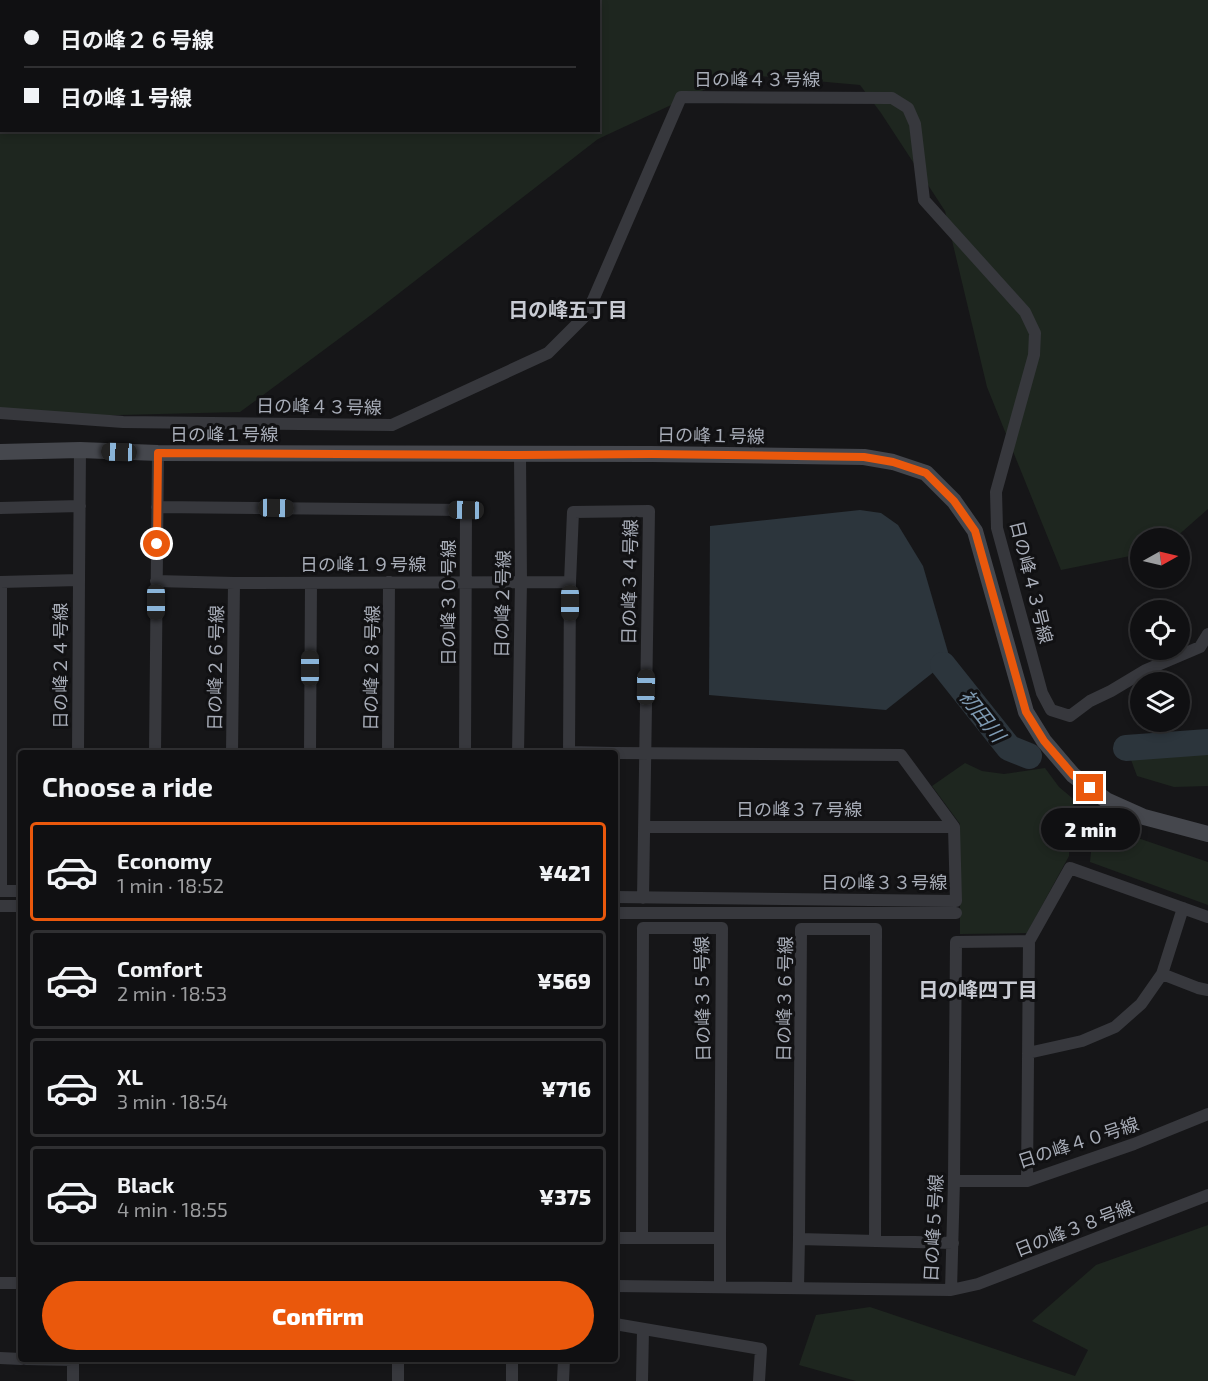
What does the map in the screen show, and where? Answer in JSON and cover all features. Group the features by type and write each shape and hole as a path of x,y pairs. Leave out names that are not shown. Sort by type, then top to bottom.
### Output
{"street":[{"name":"日の峰４３号線","path":"0,413 123,422 392,425 548,352 587,314 681,97 892,98 908,108 915,124 924,200 1025,312 1035,333 1034,355 996,492 997,528 1042,693 1051,710 1070,716 1090,700 1111,691 1146,670 1200,647 1208,634"},
{"name":"日の峰１号線","path":"0,452 80,450 158,453 652,454 864,457 893,462 926,473 954,501 975,531 1026,712 1044,741 1073,775 1106,800 1144,817 1208,834"},
{"name":"日の峰２４号線","path":"78,750 80,450"},
{"path":"155,750 158,453"},
{"name":"日の峰２号線","path":"518,750 520,455"},
{"path":"0,508 80,506"},
{"name":"日の峰３０号線","path":"157,507 466,510 465,750"},
{"name":"日の峰３４号線","path":"569,750 570,582 573,512 649,511 643,898"},
{"path":"18,891 1,891 1,582 79,580"},
{"name":"日の峰１９号線","path":"156,581 570,582"},
{"name":"日の峰２６号線","path":"232,750 234,582"},
{"name":"日の峰２８号線","path":"388,750 390,582"},
{"path":"310,750 311,583"},
{"path":"618,753 901,755 954,827"},
{"name":"日の峰３７号線","path":"644,826 954,827"},
{"name":"日の峰３３号線","path":"618,897 956,901 954,827"},
{"path":"1027,1181 1029,941 1070,868 1208,917"},
{"path":"0,906 18,906"},
{"path":"1028,1053 1082,1041 1115,1027 1141,1004 1162,974 1183,908"},
{"path":"618,913 956,913"},
{"name":"日の峰３５号線","path":"642,1238 643,928 722,928 720,1238"},
{"name":"日の峰３６号線","path":"799,1239 801,929 876,929 875,1241"},
{"name":"日の峰５号線","path":"618,1286 951,1290 956,942 1029,941"},
{"path":"1162,974 1208,990"},
{"name":"日の峰４０号線","path":"954,1181 1027,1181 1134,1144 1208,1114"},
{"name":"日の峰３８号線","path":"951,1290 978,1284 1208,1195"},
{"path":"618,1238 720,1238 720,1287"},
{"path":"798,1288 799,1239 952,1243"},
{"path":"0,1283 18,1283"},
{"path":"618,1325 761,1349 759,1381"},
{"path":"642,1381 643,1330"},
{"path":"0,1359 18,1359"},
{"path":"73,1362 73,1381"},
{"path":"398,1362 398,1381"},
{"path":"512,1362 512,1381"},
{"path":"563,1381 564,1362"}],"shaded area":[{"path":"600,0 1208,0 1208,509 1186,528 1130,528 1130,556 1061,570 987,387 945,211 860,85 738,74 598,139 371,315 240,412 0,418 0,132 600,132"},
{"path":"860,510 881,513 898,525 923,566 950,659 886,710 709,695 710,526"},
{"path":"1208,750 1208,786 1174,787 1137,776 1130,757"},
{"path":"965,763 982,771 1004,774 1045,768 1059,787 1077,802 1069,810 1069,856 1027,933 960,934 960,824 932,786"},
{"path":"1094,823 1208,862 1208,905 1090,862"},
{"path":"1208,1225 1208,1381 856,1381 799,1365 816,1315 870,1307 1075,1376 1088,1350 1032,1321 1096,1265"}],"waterway":[{"name":"初田川","path":"943,665 1009,748 1029,756"},
{"name":"初田川","path":"1126,748 1208,742"}],"district":[{"name":"日の峰五丁目","path":"568,309"},
{"name":"日の峰四丁目","path":"978,989"}],"route":[{"path":"157,544 158,453 652,454 864,457 893,462 926,473 954,501 975,531 1026,712 1044,741 1073,775 1090,788"}]}
